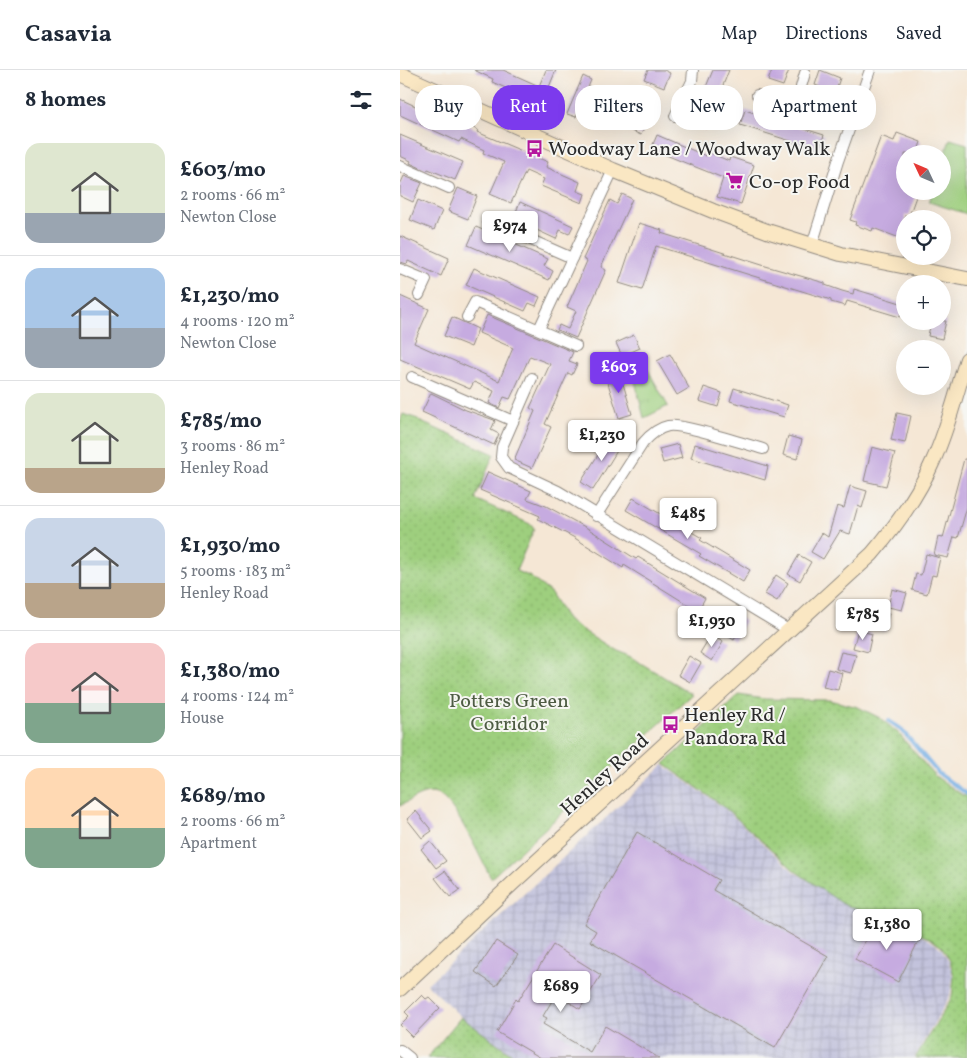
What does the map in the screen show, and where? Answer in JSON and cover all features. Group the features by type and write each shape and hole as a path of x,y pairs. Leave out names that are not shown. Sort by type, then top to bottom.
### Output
{"main road":[{"path":"400,74 613,170 712,211 841,254 967,279"},
{"name":"Henley Road","path":"400,989 872,554 912,502 934,460 967,358"}],"street":[{"path":"690,85 693,70"},
{"path":"864,85 870,70"},
{"path":"801,85 804,73"},
{"path":"812,245 849,130"},
{"path":"400,166 449,188"},
{"path":"539,329 613,170"},
{"path":"488,221 572,258"},
{"path":"400,269 426,280 419,295"},
{"path":"467,318 475,302 576,346"},
{"path":"412,377 513,421"},
{"path":"532,378 502,447 501,457 504,464 558,491 596,516 790,631"},
{"path":"596,516 643,443 649,436 663,427 679,425 763,449"},
{"path":"400,1051 410,1058"}],"shaded area":[{"path":"663,765 724,808 794,872 845,903 928,939 941,948 949,962 953,977 950,996 914,1058 518,1058 460,1016 427,984"}],"green space":[{"path":"950,139 967,144 967,214 929,202 930,200 951,200 951,145 948,145"},
{"path":"648,370 668,406 644,418 634,377"},
{"name":"Potters Green Corridor","path":"403,414 494,454 475,499 530,524 534,529 516,571 529,576 551,593 568,621 616,651 629,656 692,694 491,878 459,818 443,798 436,794 427,793 400,806 400,421"},
{"path":"739,695 763,699 830,700 858,707 880,718 898,733 935,776 964,796 967,793 967,1058 915,1058 952,997 954,976 950,961 942,947 929,938 843,904 795,871 724,807 664,764"},
{"path":"461,1017 517,1058 427,1058"}],"building":[{"path":"474,70 503,70 537,85 499,85 492,82 493,79"},
{"path":"546,70 556,70 550,85 539,85"},
{"path":"648,70 664,70 670,73 664,87 644,79"},
{"path":"713,70 729,70 723,85 707,85"},
{"path":"772,70 789,70 783,85 768,81"},
{"path":"820,70 840,78 838,85 815,85"},
{"path":"583,76 591,80 589,85 579,85"},
{"path":"575,95 575,117 567,114"},
{"path":"400,99 415,106 415,122 400,115"},
{"path":"745,110 753,113 753,129 743,126"},
{"path":"433,130 478,130 477,132 548,162 546,167 580,182 577,191 585,194 582,203 541,186 544,179 526,171 511,203 490,194 504,162 483,153 484,150 461,139 459,142"},
{"path":"630,130 643,130 641,135"},
{"path":"756,130 808,130 824,135 819,150"},
{"path":"897,133 921,142 920,145 896,145 896,200 915,200 911,210 896,210 896,237 873,228 872,231 855,225 856,222 850,220 881,136 894,141"},
{"path":"400,135 463,162 455,180 428,169 427,171 400,156"},
{"path":"657,135 706,156 708,152 729,161 730,157 754,165 741,204 717,197 723,178 651,149"},
{"path":"404,176 422,183 413,202 400,196 400,185"},
{"path":"458,188 477,196 468,219 448,211"},
{"path":"622,194 632,199 601,267 606,270 576,338 557,330 559,325 568,329 576,311 567,307 587,261 583,259 610,200 617,204"},
{"path":"418,200 442,211 434,230 410,220"},
{"path":"520,202 573,226 569,234 560,230 556,239 513,219"},
{"path":"639,223 662,230 661,233 825,283 825,285 842,291 853,294 854,289 896,302 896,316 847,301 845,306 831,302 831,300 656,246 642,290 619,283"},
{"path":"476,227 548,259 544,266 553,271 549,280 468,245"},
{"path":"400,236 449,258 441,276 408,261 407,264 400,262"},
{"path":"474,268 540,297 536,306 529,303 525,311 466,285"},
{"path":"400,296 429,309 414,343 499,381 513,348 479,333 487,315 573,352 569,361 577,364 572,375 568,373 545,424 551,427 532,468 514,460 535,411 530,408 550,364 530,356 510,399 504,397 499,408 489,403 494,391 474,382 470,389 400,359"},
{"path":"452,317 478,329 471,347 444,336"},
{"path":"929,330 944,330 942,339 928,336"},
{"path":"634,335 640,348 622,356 616,343"},
{"path":"670,354 689,388 677,395 657,361"},
{"path":"619,370 632,414 619,418 605,374"},
{"path":"704,387 722,393 718,407 699,401"},
{"path":"734,388 788,405 784,417 730,401"},
{"path":"431,393 466,410 494,420 491,430 499,434 494,445 422,412"},
{"path":"897,413 911,416 905,443 891,440"},
{"path":"611,434 623,441 593,490 581,482"},
{"path":"788,436 802,440 797,459 783,455"},
{"path":"678,444 682,458 663,463 659,449"},
{"path":"695,444 768,466 765,480 691,458"},
{"path":"872,447 895,453 886,486 864,481"},
{"path":"964,459 967,459 967,507 958,538 954,537 948,558 934,555 938,537 943,538"},
{"path":"488,472 531,491 527,499 546,506 587,528 636,559 638,557 705,598 698,611 624,565 623,568 573,537 538,519 540,516 480,490"},
{"path":"850,486 867,491 862,508 858,506 850,534 840,531 823,559 811,552 822,533 828,537 837,506 844,508"},
{"path":"633,498 702,538 700,540 750,570 743,582 699,556 701,554 626,510"},
{"path":"926,554 940,558 936,576 932,575 927,594 912,590 916,574 921,575"},
{"path":"799,555 811,562 800,581 788,574"},
{"path":"776,575 788,583 777,601 765,594"},
{"path":"892,589 907,593 902,610 888,607"},
{"path":"875,609 889,613 885,630 870,627"},
{"path":"733,614 745,621 734,640 721,632"},
{"path":"858,630 872,634 868,652 853,648"},
{"path":"711,635 723,642 712,661 700,653"},
{"path":"841,652 856,655 851,673 836,669"},
{"path":"689,656 701,663 690,682 678,675"},
{"path":"828,669 842,673 838,690 823,687"},
{"path":"416,811 432,831 422,838 407,819"},
{"path":"637,832 719,880 713,890 828,956 775,1048 590,941 596,931 584,924"},
{"path":"430,841 446,861 436,868 421,849"},
{"path":"445,871 460,890 450,897 435,878"},
{"path":"876,922 919,940 898,982 855,959"},
{"path":"496,941 518,955 496,986 475,972"},
{"path":"553,945 601,975 580,1009 556,994 543,1016 547,1018 543,1024 590,1052 605,1026 659,1058 541,1058 497,1032 516,999 518,1001"},
{"path":"422,995 426,999 429,997 440,1008 412,1037 400,1025 409,1016 405,1012"}],"waterway":[{"path":"889,721 901,729 938,773 967,794"}],"place":[{"name":"Woodway Lane / Woodway Walk","path":"534,148"},
{"name":"Co-op Food","path":"735,181"},
{"name":"Henley Rd / Pandora Rd","path":"670,725"}]}
